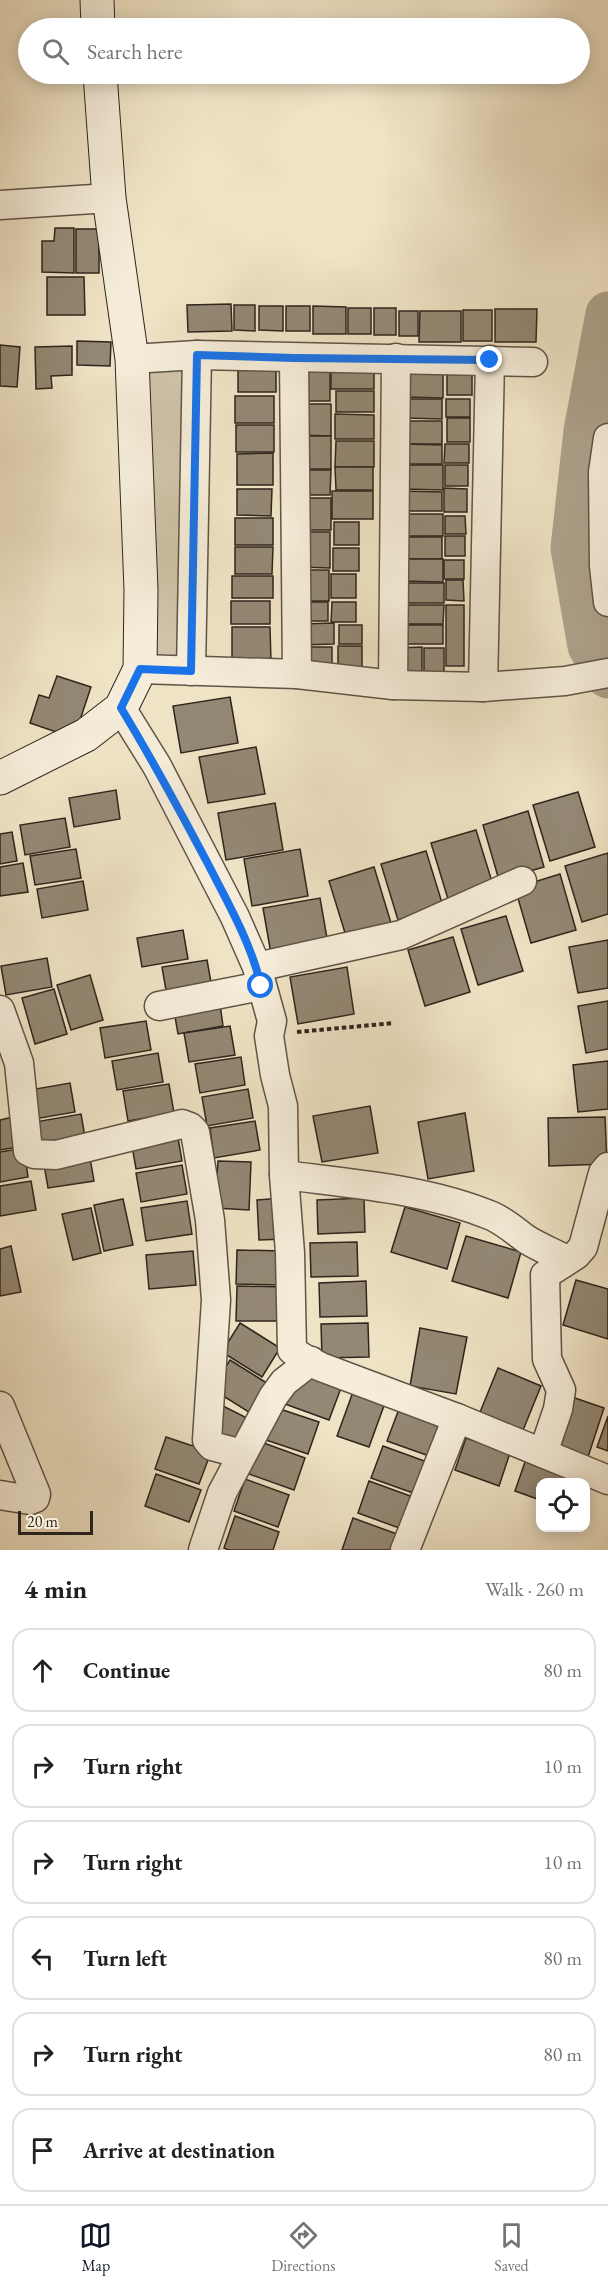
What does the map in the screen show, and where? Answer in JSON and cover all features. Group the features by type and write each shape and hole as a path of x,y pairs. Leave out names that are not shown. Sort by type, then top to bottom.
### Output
{"street":[{"path":"97,0 98,18"},
{"path":"0,778 86,735 121,708 140,669 141,590 132,359 109,198 101,84"},
{"path":"0,205 109,198"},
{"path":"132,359 197,355 533,362"},
{"path":"191,671 197,355"},
{"path":"294,358 297,674"},
{"path":"393,685 396,358"},
{"path":"483,687 490,360"},
{"path":"608,438 603,472 604,566 608,602"},
{"path":"140,669 297,674 393,685 483,687 565,681 607,674"},
{"path":"121,708 157,766 230,906 259,977 272,1021 269,1036 275,1075 284,1106 284,1175 290,1253 292,1350 301,1359 457,1418 591,1475 608,1480"},
{"path":"159,1006 401,935 522,881"},
{"path":"0,1010 19,1063 10,1089 28,1151 34,1154 56,1155 182,1125 190,1127 195,1132 210,1220 216,1300 207,1440 212,1446 242,1454"},
{"path":"543,1453 558,1408 561,1390 547,1359 545,1275 580,1252 587,1238 603,1173 608,1167"},
{"path":"284,1175 372,1186 451,1201 494,1217 527,1239 567,1260"},
{"path":"203,1550 222,1493 242,1454 284,1382 311,1361"},
{"path":"0,1406 36,1494 32,1500 0,1495"},
{"path":"405,1550 457,1418"}],"path":[{"path":"269,1036 394,1023"}],"shaded area":[{"path":"608,310 608,676 590,646 573,548 586,431"},
{"path":"197,355 191,671 140,669 132,359"}],"building":[{"path":"55,228 74,228 74,273 42,272 42,241 54,241"},
{"path":"76,229 99,229 99,273 76,273"},
{"path":"47,277 84,277 85,315 47,315"},
{"path":"231,304 232,331 188,332 187,305"},
{"path":"234,305 255,305 255,331 234,330"},
{"path":"259,306 283,306 283,331 259,330"},
{"path":"286,306 310,306 310,331 286,331"},
{"path":"313,306 346,307 346,334 313,334"},
{"path":"348,308 371,308 371,334 348,334"},
{"path":"374,308 396,308 396,335 374,335"},
{"path":"495,309 537,309 536,342 495,342"},
{"path":"463,310 492,310 492,341 463,341"},
{"path":"399,311 418,311 418,336 399,336"},
{"path":"420,311 461,311 461,342 419,342"},
{"path":"77,341 111,342 110,366 77,365"},
{"path":"0,345 20,347 17,387 0,386"},
{"path":"72,346 72,375 51,376 52,388 36,389 35,347"},
{"path":"238,361 276,361 276,392 238,392"},
{"path":"331,370 374,370 374,389 331,389"},
{"path":"405,370 443,370 443,398 405,397"},
{"path":"447,370 472,370 472,395 447,395"},
{"path":"297,371 330,371 330,401 297,401"},
{"path":"336,391 374,391 374,412 336,412"},
{"path":"235,396 274,396 274,423 235,423"},
{"path":"404,399 442,399 442,419 404,418"},
{"path":"446,399 470,399 470,417 446,417"},
{"path":"297,404 331,404 331,436 296,435"},
{"path":"335,414 374,415 374,439 335,439"},
{"path":"447,418 470,418 470,442 447,442"},
{"path":"403,421 442,421 442,444 403,444"},
{"path":"236,425 274,425 274,452 236,452"},
{"path":"298,436 331,436 331,469 298,469"},
{"path":"336,441 374,441 374,467 335,467"},
{"path":"404,444 442,445 442,464 404,464"},
{"path":"445,444 469,444 469,463 444,463"},
{"path":"273,453 273,485 237,485 237,454"},
{"path":"403,465 443,465 443,490 403,489"},
{"path":"445,465 468,465 468,486 445,486"},
{"path":"335,467 373,467 373,490 336,490"},
{"path":"298,470 331,470 330,495 298,495"},
{"path":"444,488 467,489 467,512 444,512"},
{"path":"237,489 272,489 271,516 237,515"},
{"path":"332,491 373,491 373,519 332,519"},
{"path":"402,491 442,492 442,511 402,511"},
{"path":"298,498 331,498 331,530 298,530"},
{"path":"402,514 443,514 443,536 402,536"},
{"path":"445,516 465,516 466,534 445,534"},
{"path":"235,518 273,518 273,545 235,545"},
{"path":"334,522 359,522 359,545 334,545"},
{"path":"298,532 330,532 330,568 298,567"},
{"path":"445,536 465,536 465,556 445,556"},
{"path":"401,537 442,537 442,559 401,559"},
{"path":"235,547 273,547 272,574 235,574"},
{"path":"333,548 359,548 359,571 333,571"},
{"path":"402,559 443,559 443,582 401,581"},
{"path":"444,560 464,560 464,579 444,579"},
{"path":"298,570 329,570 329,601 298,601"},
{"path":"331,574 356,574 356,598 331,598"},
{"path":"232,576 273,576 273,598 232,598"},
{"path":"446,580 463,580 464,601 446,600"},
{"path":"401,583 444,583 444,603 401,603"},
{"path":"231,601 270,601 270,624 231,624"},
{"path":"297,602 328,602 328,621 297,621"},
{"path":"332,602 356,602 356,622 331,622"},
{"path":"401,605 444,605 443,624 401,624"},
{"path":"446,605 464,605 464,666 446,666"},
{"path":"334,623 334,644 301,645 301,624"},
{"path":"339,625 362,625 362,644 339,644"},
{"path":"398,625 443,625 443,644 398,644"},
{"path":"232,627 270,627 271,661 232,661"},
{"path":"338,646 362,646 362,669 338,669"},
{"path":"300,647 332,647 332,668 300,669"},
{"path":"422,647 422,675 396,675 396,648"},
{"path":"424,648 444,648 444,675 424,675"},
{"path":"57,676 91,687 74,738 30,723 39,695 49,698"},
{"path":"230,697 238,743 181,753 173,706"},
{"path":"256,747 265,794 208,803 199,757"},
{"path":"116,790 120,819 74,827 69,798"},
{"path":"578,792 595,847 550,861 533,805"},
{"path":"275,803 283,850 226,860 218,813"},
{"path":"528,811 544,867 499,880 483,825"},
{"path":"65,818 70,847 25,855 20,825"},
{"path":"476,830 493,885 448,899 431,843"},
{"path":"12,832 17,861 0,864 0,834"},
{"path":"76,849 81,878 35,885 30,856"},
{"path":"300,849 308,896 252,906 244,859"},
{"path":"426,851 443,906 398,920 381,864"},
{"path":"608,853 608,914 582,922 565,866"},
{"path":"23,863 28,892 0,896 0,867"},
{"path":"374,867 391,923 346,936 329,881"},
{"path":"560,874 576,930 531,943 515,888"},
{"path":"83,881 88,910 42,918 37,889"},
{"path":"320,898 328,944 271,954 263,908"},
{"path":"506,916 523,971 478,985 461,929"},
{"path":"183,930 188,959 142,967 137,938"},
{"path":"453,937 470,992 425,1006 408,950"},
{"path":"608,940 608,988 578,993 569,947"},
{"path":"47,958 52,987 6,995 1,966"},
{"path":"207,960 212,988 167,996 162,967"},
{"path":"347,967 354,1014 298,1024 290,977"},
{"path":"90,975 103,1020 71,1030 57,985"},
{"path":"54,989 67,1034 35,1044 22,998"},
{"path":"219,997 223,1026 178,1034 173,1005"},
{"path":"608,1001 608,1049 586,1053 578,1006"},
{"path":"146,1021 151,1050 105,1058 100,1028"},
{"path":"230,1026 235,1055 189,1062 184,1033"},
{"path":"158,1053 163,1082 117,1090 112,1061"},
{"path":"241,1057 245,1085 200,1093 195,1064"},
{"path":"608,1061 608,1109 578,1112 573,1065"},
{"path":"70,1083 75,1112 29,1120 24,1091"},
{"path":"169,1084 174,1113 128,1121 123,1091"},
{"path":"248,1089 253,1118 207,1126 202,1097"},
{"path":"370,1106 378,1153 322,1162 313,1116"},
{"path":"465,1113 474,1171 428,1179 418,1122"},
{"path":"81,1114 86,1143 40,1151 35,1122"},
{"path":"13,1117 18,1147 0,1150 0,1120"},
{"path":"605,1117 607,1164 549,1166 548,1118"},
{"path":"255,1121 260,1150 214,1158 210,1128"},
{"path":"177,1132 182,1161 136,1169 131,1140"},
{"path":"24,1148 28,1177 0,1182 0,1152"},
{"path":"89,1152 94,1181 48,1188 43,1159"},
{"path":"218,1161 251,1162 249,1210 215,1208"},
{"path":"182,1165 187,1194 141,1202 136,1173"},
{"path":"31,1181 36,1210 0,1216 0,1186"},
{"path":"283,1198 285,1239 259,1240 257,1200"},
{"path":"364,1198 365,1232 318,1234 317,1200"},
{"path":"123,1199 133,1245 104,1251 94,1205"},
{"path":"187,1201 192,1234 146,1241 141,1208"},
{"path":"405,1207 460,1223 447,1269 391,1252"},
{"path":"91,1208 101,1253 73,1260 62,1214"},
{"path":"466,1236 521,1252 508,1298 452,1281"},
{"path":"357,1242 358,1276 311,1277 310,1243"},
{"path":"11,1246 21,1292 0,1296 0,1249"},
{"path":"237,1250 284,1251 283,1285 236,1284"},
{"path":"193,1251 196,1285 149,1289 146,1255"},
{"path":"576,1280 608,1289 608,1339 563,1325"},
{"path":"366,1281 367,1316 320,1317 319,1283"},
{"path":"237,1286 284,1287 283,1321 236,1321"},
{"path":"240,1323 280,1348 262,1377 222,1352"},
{"path":"368,1323 369,1357 322,1358 321,1324"},
{"path":"420,1328 467,1337 456,1394 410,1386"},
{"path":"230,1360 270,1385 252,1414 212,1389"},
{"path":"498,1368 541,1386 519,1440 476,1422"},
{"path":"296,1372 341,1388 329,1420 285,1404"},
{"path":"353,1392 385,1403 369,1447 337,1436"},
{"path":"569,1396 604,1408 586,1463 551,1450"},
{"path":"217,1403 255,1422 236,1450 208,1430"},
{"path":"274,1407 319,1422 308,1454 263,1439"},
{"path":"399,1409 443,1425 432,1457 387,1441"},
{"path":"608,1416 608,1451 597,1447"},
{"path":"166,1437 211,1452 199,1484 155,1469"},
{"path":"466,1438 510,1453 499,1486 455,1470"},
{"path":"261,1442 305,1458 294,1490 249,1474"},
{"path":"383,1446 427,1462 416,1494 371,1478"},
{"path":"526,1459 571,1475 570,1478 536,1478 536,1499 515,1491"},
{"path":"156,1474 201,1490 189,1522 145,1506"},
{"path":"245,1479 289,1495 278,1527 234,1511"},
{"path":"369,1481 413,1497 402,1529 358,1513"},
{"path":"235,1516 279,1532 273,1550 224,1548"},
{"path":"353,1518 397,1534 391,1550 342,1550"}],"waterway":[{"path":"608,314 586,431 573,548 590,646 608,676"}],"route":[{"path":"261,986 257,967 235,916 157,766 121,708 140,669 191,671 197,355 490,360"}]}
